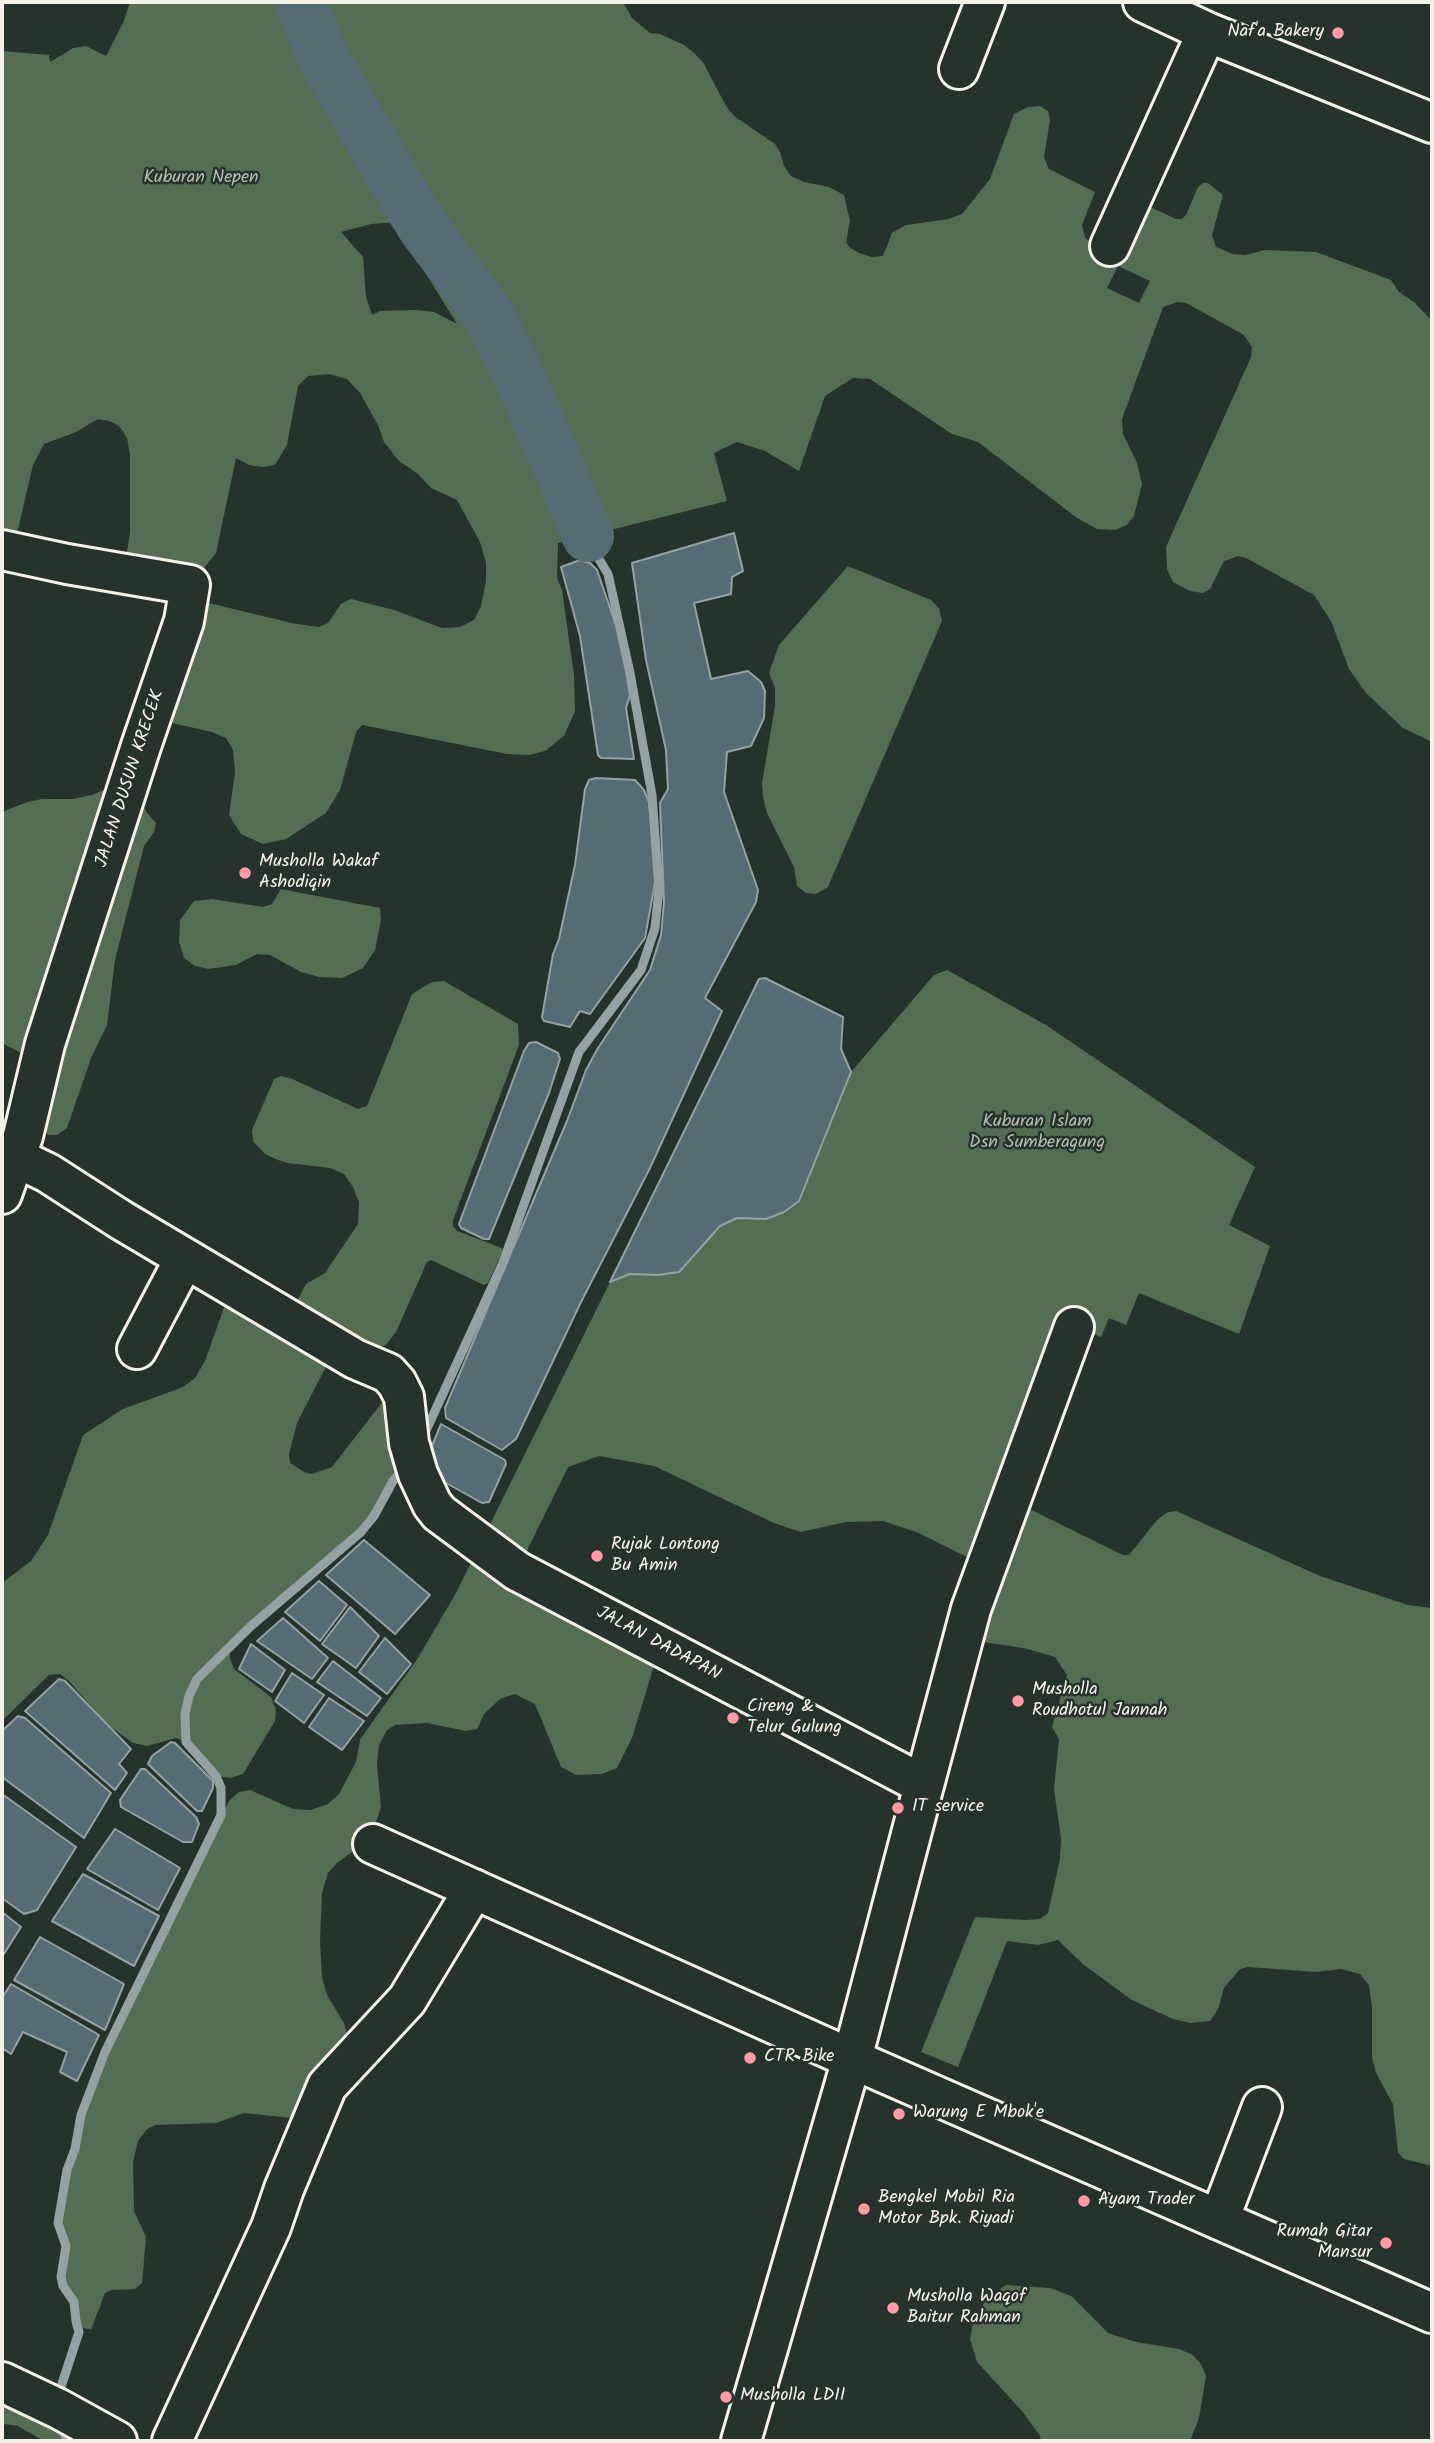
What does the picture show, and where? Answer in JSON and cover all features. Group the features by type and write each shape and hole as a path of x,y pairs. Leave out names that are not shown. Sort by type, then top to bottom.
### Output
{"street":[{"path":"959,69 985,2"},
{"path":"1143,2 1207,32 1432,123"},
{"path":"1110,246 1207,32"},
{"name":"JALAN DUSUN KRECEK","path":"2,550 190,586 184,621 137,757 45,1044 23,1136 15,1157"},
{"path":"2,1194 15,1157"},
{"name":"JALAN DADAPAN","path":"15,1157 48,1173 355,1359 388,1373 404,1397 414,1459 432,1504 439,1513 517,1571 924,1785"},
{"path":"137,1349 185,1258"},
{"path":"741,2441 852,2059 971,1609 1074,1327"},
{"path":"373,1844 852,2059 1432,2313"},
{"path":"172,2441 271,2227 327,2086 407,2000 474,1889"},
{"path":"1219,2220 1262,2107"},
{"path":"2,2382 117,2441"}],"green space":[{"name":"Kuburan Nepen","path":"130,2 623,2 632,18 650,33 660,34 684,45 703,62 726,106 734,116 775,144 791,176 804,182 829,187 844,195 850,221 846,242 859,253 872,257 883,256 892,233 906,225 949,219 962,214 990,179 1014,114 1028,107 1040,106 1048,111 1050,120 1044,157 1049,169 1095,192 1082,225 1085,237 1094,248 1131,198 1176,219 1182,219 1198,187 1208,183 1223,195 1212,235 1216,247 1233,254 1245,255 1265,250 1316,252 1391,280 1399,292 1414,302 1432,321 1432,742 1403,728 1366,693 1349,669 1331,621 1314,595 1238,556 1224,561 1210,589 1203,593 1190,591 1173,582 1167,569 1166,547 1251,357 1252,347 1244,335 1186,303 1177,302 1163,307 1122,419 1123,434 1137,463 1142,484 1134,516 1127,525 1115,530 1097,529 1077,518 978,442 952,434 870,379 853,378 825,396 799,471 765,451 737,442 714,453 727,501 558,543 557,578 562,590 574,675 575,711 564,736 545,751 529,755 507,754 362,725 356,732 340,790 326,813 286,839 263,844 241,834 229,815 235,772 233,750 226,738 212,732 150,718 188,598 319,627 328,623 341,604 351,599 394,610 442,628 460,627 474,620 481,606 486,563 480,542 457,500 431,488 418,474 399,461 384,442 360,393 347,379 329,374 308,376 298,386 287,445 275,465 249,465 236,458 216,553 190,585 123,574 130,533 130,455 127,438 120,427 110,421 98,419 74,433 44,444 33,465 9,568 2,575 2,51 49,55 50,62 73,48 86,46 106,56 124,21","holes":["400,222 400,232 457,324 434,312 417,310 380,311 372,315 366,297 363,257 341,232 371,224","1118,266 1150,281 1139,303 1107,288"]},
{"path":"848,566 931,600 939,608 942,621 828,887 816,894 806,893 797,886 794,867 767,813 763,797 762,783 775,706 775,688 769,673 779,645"},
{"path":"111,778 140,799 156,823 154,832 144,846 115,960 107,1025 91,1058 67,1128 57,1135 49,1135 35,1125 34,1060 2,1043 2,812 42,799 72,799 92,795 104,790"},
{"path":"281,889 380,908 381,920 375,950 363,968 342,978 319,977 301,972 270,955 257,954 236,965 209,969 195,966 184,958 179,942 180,920 194,901 212,899 263,907 272,904"},
{"name":"Kuburan Islam Dsn Sumberagung","path":"947,970 1046,1025 1255,1167 1229,1225 1270,1246 1239,1334 1139,1293 1126,1325 1109,1318 1101,1337 1074,1327 1011,1500 1123,1555 1129,1555 1158,1519 1168,1512 1176,1511 1320,1576 1408,1605 1432,1608 1432,2166 1404,2159 1398,2153 1393,2104 1376,2073 1372,2057 1369,1985 1360,1974 1341,1969 1316,1972 1248,1967 1240,1969 1224,1988 1218,2009 1210,2021 1190,2023 1173,2019 1132,2000 1084,1965 1058,1940 1038,1945 1007,1941 958,2067 921,2052 975,1917 1026,1920 1040,1919 1048,1913 1060,1859 1061,1839 1054,1789 1059,1739 1052,1727 1067,1675 1055,1657 1024,1648 976,1641 987,1567 919,1533 883,1521 846,1522 801,1532 774,1523 654,1466 599,1456 568,1467 517,1571 660,1646 632,1738 617,1768 601,1774 576,1775 561,1767 535,1704 515,1694 500,1699 484,1714 477,1729 466,1731 427,1723 395,1725 387,1730 379,1745 377,1765 381,1807 374,1828 368,1840 328,1873 322,1893 322,1977 327,1995 344,2023 349,2043 306,2116 292,2118 244,2113 216,2123 155,2125 146,2130 138,2141 133,2162 134,2211 146,2237 142,2283 135,2289 111,2290 105,2293 91,2330 78,2326 74,2302 63,2286 61,2277 66,2246 58,2223 67,2170 75,2149 81,2115 105,2052 229,1801 239,1792 250,1790 293,1809 311,1810 328,1804 339,1794 356,1762 360,1740 418,1658 456,1593 610,1282 630,1274 658,1275 678,1272 720,1226 737,1218 766,1219 799,1201 851,1072 934,975"},
{"path":"444,981 518,1024 519,1045 453,1220 457,1231 502,1248 502,1253 488,1283 484,1285 431,1260 427,1262 396,1332 386,1345 374,1350 336,1347 297,1423 289,1454 290,1463 312,1474 332,1467 397,1383 406,1465 361,1532 274,1605 230,1647 230,1659 234,1669 271,1697 276,1710 275,1721 243,1774 231,1778 216,1776 186,1742 176,1738 147,1746 133,1743 107,1724 60,1674 49,1675 2,1721 2,1583 31,1561 48,1535 83,1435 123,1409 183,1387 195,1378 205,1361 232,1285 288,1318 306,1284 325,1273 358,1224 359,1202 344,1174 330,1168 278,1160 265,1154 253,1141 252,1130 274,1079 281,1076 290,1078 358,1109 367,1106 412,994 432,982"},
{"path":"1006,2285 1050,2288 1071,2296 1108,2333 1136,2342 1179,2349 1193,2355 1206,2376 1199,2418 1190,2441 1041,2441 1022,2411 977,2362 970,2339 974,2317 988,2298"},
{"path":"2,2407 10,2408 74,2441 44,2441 18,2426 2,2426"}],"water":[{"path":"734,533 743,571 732,577 731,594 694,603 711,679 748,671 761,682 765,691 764,718 751,746 727,752 724,792 758,890 756,902 705,998 722,1011 649,1170 581,1302 516,1439 502,1450 446,1418 445,1408 586,1070 650,970 661,935 664,902 660,803 668,789 666,750 646,660 632,563"},
{"path":"580,560 590,563 597,570 622,643 630,696 626,708 634,759 601,758 598,755 580,636 561,567"},
{"path":"589,780 635,780 644,790 649,802 656,877 645,938 590,1014 580,1011 570,1027 544,1021 542,1017 553,954 559,939 575,865 585,789"},
{"path":"765,978 843,1017 841,1049 851,1072 799,1201 784,1212 766,1219 737,1218 720,1226 679,1272 658,1275 630,1274 610,1282 759,979"},
{"path":"536,1042 558,1053 560,1059 549,1093 489,1239 484,1239 461,1228 459,1224 524,1051 529,1043"},
{"path":"441,1424 505,1460 506,1464 489,1502 482,1503 428,1473 424,1465"},
{"path":"364,1540 430,1595 395,1634 326,1575"},
{"path":"319,1581 347,1605 320,1641 285,1612"},
{"path":"350,1607 379,1636 356,1668 322,1644"},
{"path":"283,1618 328,1658 312,1679 257,1641"},
{"path":"385,1638 411,1664 387,1694 359,1672"},
{"path":"251,1644 285,1670 272,1692 239,1669"},
{"path":"333,1661 381,1698 367,1716 317,1682"},
{"path":"292,1673 324,1695 304,1723 275,1701"},
{"path":"59,1679 65,1681 131,1749 119,1764 127,1773 115,1790 25,1711"},
{"path":"329,1698 364,1721 342,1750 309,1727"},
{"path":"18,1716 25,1718 111,1793 84,1838 2,1777 2,1731"},
{"path":"171,1742 213,1781 213,1788 202,1811 197,1811 148,1764 152,1756"},
{"path":"141,1769 145,1769 196,1817 199,1824 192,1842 183,1842 121,1807 120,1800"},
{"path":"2,1794 76,1847 37,1910 24,1914 2,1898"},
{"path":"115,1829 180,1868 158,1910 87,1869"},
{"path":"83,1874 159,1916 134,1966 52,1921"},
{"path":"2,1912 21,1927 2,1957"},
{"path":"40,1937 124,1984 105,2030 14,1980"},
{"path":"11,1984 99,2035 77,2081 60,2072 67,2052 23,2032 11,2054 2,2048 2,1998"}],"waterway":[{"path":"301,2 320,51 391,175 424,228 489,315 517,371 588,536"},
{"path":"423,1437 502,1265 579,1052 641,970 655,928 659,889 652,795 630,673 608,574 588,536"},
{"path":"58,2396 79,2332 74,2302 63,2286 61,2277 66,2246 58,2223 67,2170 75,2149 81,2115 105,2052 221,1815 221,1788 216,1776 186,1742 185,1714 189,1696 197,1679 251,1626 361,1532 405,1467"},
{"path":"60,2425 66,2437 74,2441"}],"place":[{"name":"Naf'a Bakery","path":"1338,33"},
{"name":"Musholla Wakaf Ashodiqin","path":"245,873"},
{"name":"Rujak Lontong Bu Amin","path":"597,1556"},
{"name":"Musholla Roudhotul Jannah","path":"1018,1701"},
{"name":"Cireng & Telur Gulung","path":"733,1718"},
{"name":"IT service","path":"898,1808"},
{"name":"CTR Bike","path":"750,2058"},
{"name":"Warung E Mbok'e","path":"899,2114"},
{"name":"Ayam Trader","path":"1084,2201"},
{"name":"Bengkel Mobil Ria Motor Bpk. Riyadi","path":"864,2209"},
{"name":"Rumah Gitar Mansur","path":"1386,2243"},
{"name":"Musholla Waqof Baitur Rahman","path":"893,2308"},
{"name":"Musholla LDII","path":"726,2397"}]}
